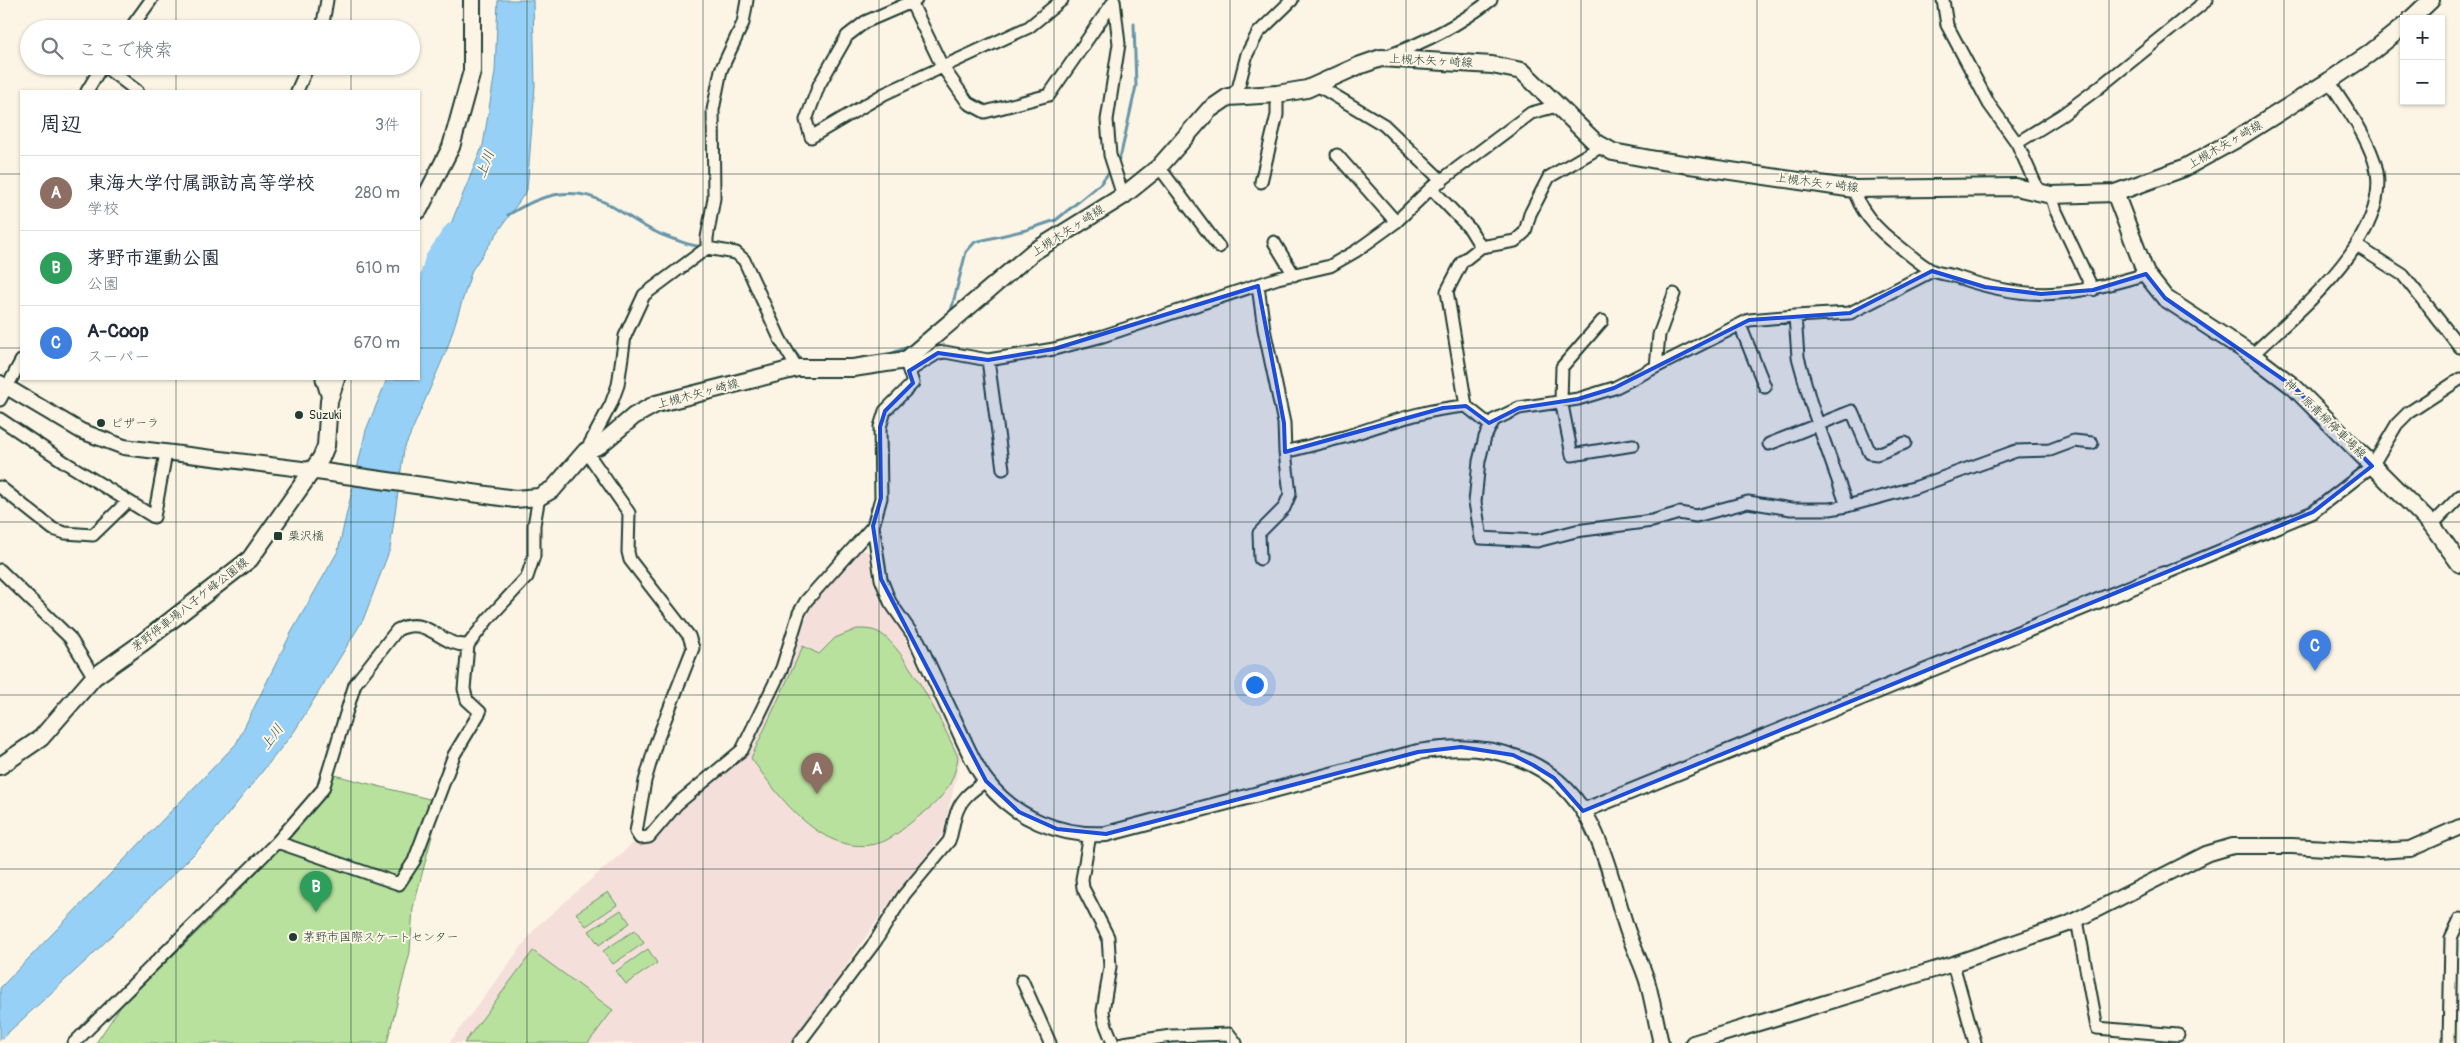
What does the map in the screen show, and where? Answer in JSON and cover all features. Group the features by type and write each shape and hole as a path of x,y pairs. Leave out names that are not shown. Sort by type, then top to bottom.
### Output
{"main road":[{"path":"420,208 451,147 472,71 472,0"},
{"path":"2415,15 2432,0"},
{"name":"上槻木矢ヶ崎線","path":"539,497 553,489 586,451 600,445 634,416 656,404 797,368 853,368 907,365 1033,252 1120,190 1159,167 1209,110 1228,97 1277,94 1317,85 1358,66 1381,58 1492,64 1522,71 1595,142 1613,152 1656,160 1854,189 2016,188 2045,194 2115,193 2184,168 2271,118 2369,54 2400,29"},
{"name":"神ノ原青柳停車場線","path":"2115,193 2146,274 2165,298 2252,354 2294,388 2432,525 2460,564"},
{"name":"茅野停車場八子ケ峰公園線","path":"0,766 41,738 94,677 142,643 250,559 265,540 310,470 321,458 326,446 329,401 336,380"},
{"path":"310,470 515,499 539,497"}],"street":[{"path":"137,20 151,0"},
{"path":"324,20 327,0"},
{"path":"747,0 743,22 721,70 713,110 714,198 707,244 644,295 625,336 618,385 611,404 586,451 629,513 628,552 630,560 690,636 693,648 656,743 645,780 636,832 640,838 649,836 677,804 742,750 782,668 798,613 806,601 874,526"},
{"path":"1062,0 1029,27 942,66 884,94 811,136 806,120 818,86 847,36 865,22 914,1 942,66 968,103 985,112 1048,95 1114,1"},
{"path":"1228,97 1238,90 1247,54 1258,33 1292,0"},
{"path":"1381,58 1407,49 1450,27 1491,0"},
{"path":"1943,0 1947,25 1989,104 2017,143 2056,210 2093,290"},
{"path":"2017,143 2062,115 2207,0"},
{"path":"1114,1 1119,44 1107,120 1110,155 1120,190"},
{"path":"88,90 97,75"},
{"path":"115,75 136,90"},
{"path":"297,90 304,75"},
{"path":"2252,354 2334,277 2357,246 2378,191 2375,162 2358,123 2329,81"},
{"path":"1317,85 1384,125 1442,180"},
{"path":"1261,182 1277,115 1277,94"},
{"path":"1557,106 1531,113 1431,188 1396,222 1356,251 1330,266 1278,278 1103,336 1054,349 988,360 945,352 907,365 913,382 885,412 880,427 881,498 874,526 884,587 890,602 916,642 968,750 986,781 1019,812 1057,829 1090,835 1131,828 1418,752 1443,748 1487,749 1513,755 1554,778 1568,791 1583,812 1599,842 1626,926 1648,983 1661,1043"},
{"path":"1466,406 1447,291 1462,262 1481,247 1515,241 1525,232 1530,214 1550,177 1602,146"},
{"path":"1337,155 1396,222"},
{"path":"1159,167 1219,247"},
{"path":"1431,188 1470,229 1481,247"},
{"path":"1854,189 1857,202 1886,237 1932,271 1954,276 1985,287 2016,293 2067,294 2093,290 2146,274"},
{"path":"1274,242 1294,275"},
{"path":"707,244 736,253 744,260 780,340 797,368"},
{"path":"2357,246 2403,275 2460,347"},
{"path":"1932,271 1850,313 1819,313 1749,320 1614,388 1578,399 1561,400 1518,408 1494,420 1485,437 1479,461 1474,502 1481,538 1537,541 1576,531 1652,521 1679,514 1696,516 1748,502 1791,509 1830,509 1917,487 2016,451 2050,450 2074,441 2092,444"},
{"path":"1258,286 1264,329 1284,423 1290,494 1284,508 1259,533 1260,559"},
{"path":"1656,367 1659,335 1674,294"},
{"path":"1795,316 1798,358 1818,425 1847,506"},
{"path":"1602,321 1562,367 1561,400 1572,455 1634,445"},
{"path":"1740,325 1766,387"},
{"path":"988,360 1003,469"},
{"path":"0,400 3,385 20,362"},
{"path":"1583,812 2313,512 2372,466 2397,424 2408,413 2460,379"},
{"path":"322,380 329,401"},
{"path":"3,385 82,431 124,447 310,470"},
{"path":"1285,452 1345,436 1377,424 1443,408 1466,406 1492,426"},
{"path":"1769,444 1852,411 1870,453 1877,454 1905,443"},
{"path":"0,418 154,517 166,453"},
{"path":"0,487 53,528 65,533 93,535 128,501"},
{"path":"2432,525 2460,496"},
{"path":"277,842 399,884 414,861 454,755 480,712 467,700 464,689 468,645 488,619 530,572 534,556 534,525 539,497"},
{"path":"0,570 70,638 94,677"},
{"path":"74,1043 277,842 323,789 355,684 397,630 407,625 421,625 458,646 468,645"},
{"path":"800,1043 875,942 904,895 949,841 954,831 954,819 961,802 970,791 986,781"},
{"path":"1693,1043 1773,1017 1953,964 2077,920 2206,854 2234,846 2264,845 2377,851 2410,849 2460,827"},
{"path":"1090,835 1082,879 1083,888 1108,937 1110,967 1103,1012 1104,1023 1113,1043"},
{"path":"2450,1043 2450,938 2460,919"},
{"path":"2077,920 2097,1028 2178,1035"},
{"path":"1953,964 1975,1043"},
{"path":"1022,980 1050,1043"},
{"path":"1123,1043 1171,1036 1229,1034 1236,1043"}],"highlighted area":[{"path":"1932,271 1985,287 2041,294 2093,290 2146,274 2165,298 2294,387 2372,466 2313,512 1583,811 1554,778 1533,765 1513,755 1461,747 1418,752 1106,834 1057,829 1019,812 986,781 881,579 873,526 881,498 880,427 885,411 913,383 909,371 938,353 988,360 1054,349 1258,286 1284,423 1285,452 1443,408 1466,406 1489,423 1519,408 1578,399 1614,388 1749,320 1850,313"}],"shaded area":[{"path":"860,550 868,551 874,585 902,632 961,759 942,835 885,909 793,1043 449,1043 537,926 631,845 683,792 751,750 813,602"}],"green space":[{"path":"857,629 872,630 880,633 890,641 924,690 958,757 953,778 938,801 888,839 879,843 859,846 839,842 821,833 804,821 775,790 751,758 803,646 819,654 835,638"},
{"path":"334,775 441,802 413,908 410,952 387,1043 96,1043 121,1006 215,915 292,836 326,795"},
{"path":"608,892 617,905 586,926 576,913"},
{"path":"621,910 630,923 599,945 589,931"},
{"path":"635,930 644,943 613,964 603,951"},
{"path":"648,949 657,963 626,984 616,971"},
{"path":"533,951 613,1010 588,1043 464,1043"}],"water":[{"path":"498,0 533,0 535,86 527,190 472,270 447,349 404,449 390,549 363,620 294,732 204,844 88,959 0,1040 0,988 236,744 291,633 338,551 366,430 387,380 420,380 420,300 483,145 495,72"}],"waterway":[{"path":"1117,163 1121,154 1136,86 1134,24"},
{"path":"888,355 908,347 951,311 966,252 975,242 1026,230 1056,220 1100,184 1111,170"},
{"path":"508,215 531,202 543,198 568,193 580,194 606,203 664,236 691,245 703,246"},
{"name":"上川","path":"420,313 434,260 453,232"},
{"name":"上川","path":"434,260 441,256"},
{"path":"781,327 789,345 803,362"}],"place":[{"name":"Suzuki","path":"299,415"},
{"name":"ピザーラ","path":"101,423"},
{"name":"栗沢橋","path":"278,536"},
{"name":"A-Coop","path":"2315,671"},
{"name":"東海大学付属諏訪高等学校","path":"817,794"},
{"name":"茅野市運動公園","path":"316,912"},
{"name":"茅野市国際スケートセンター","path":"293,937"}]}
